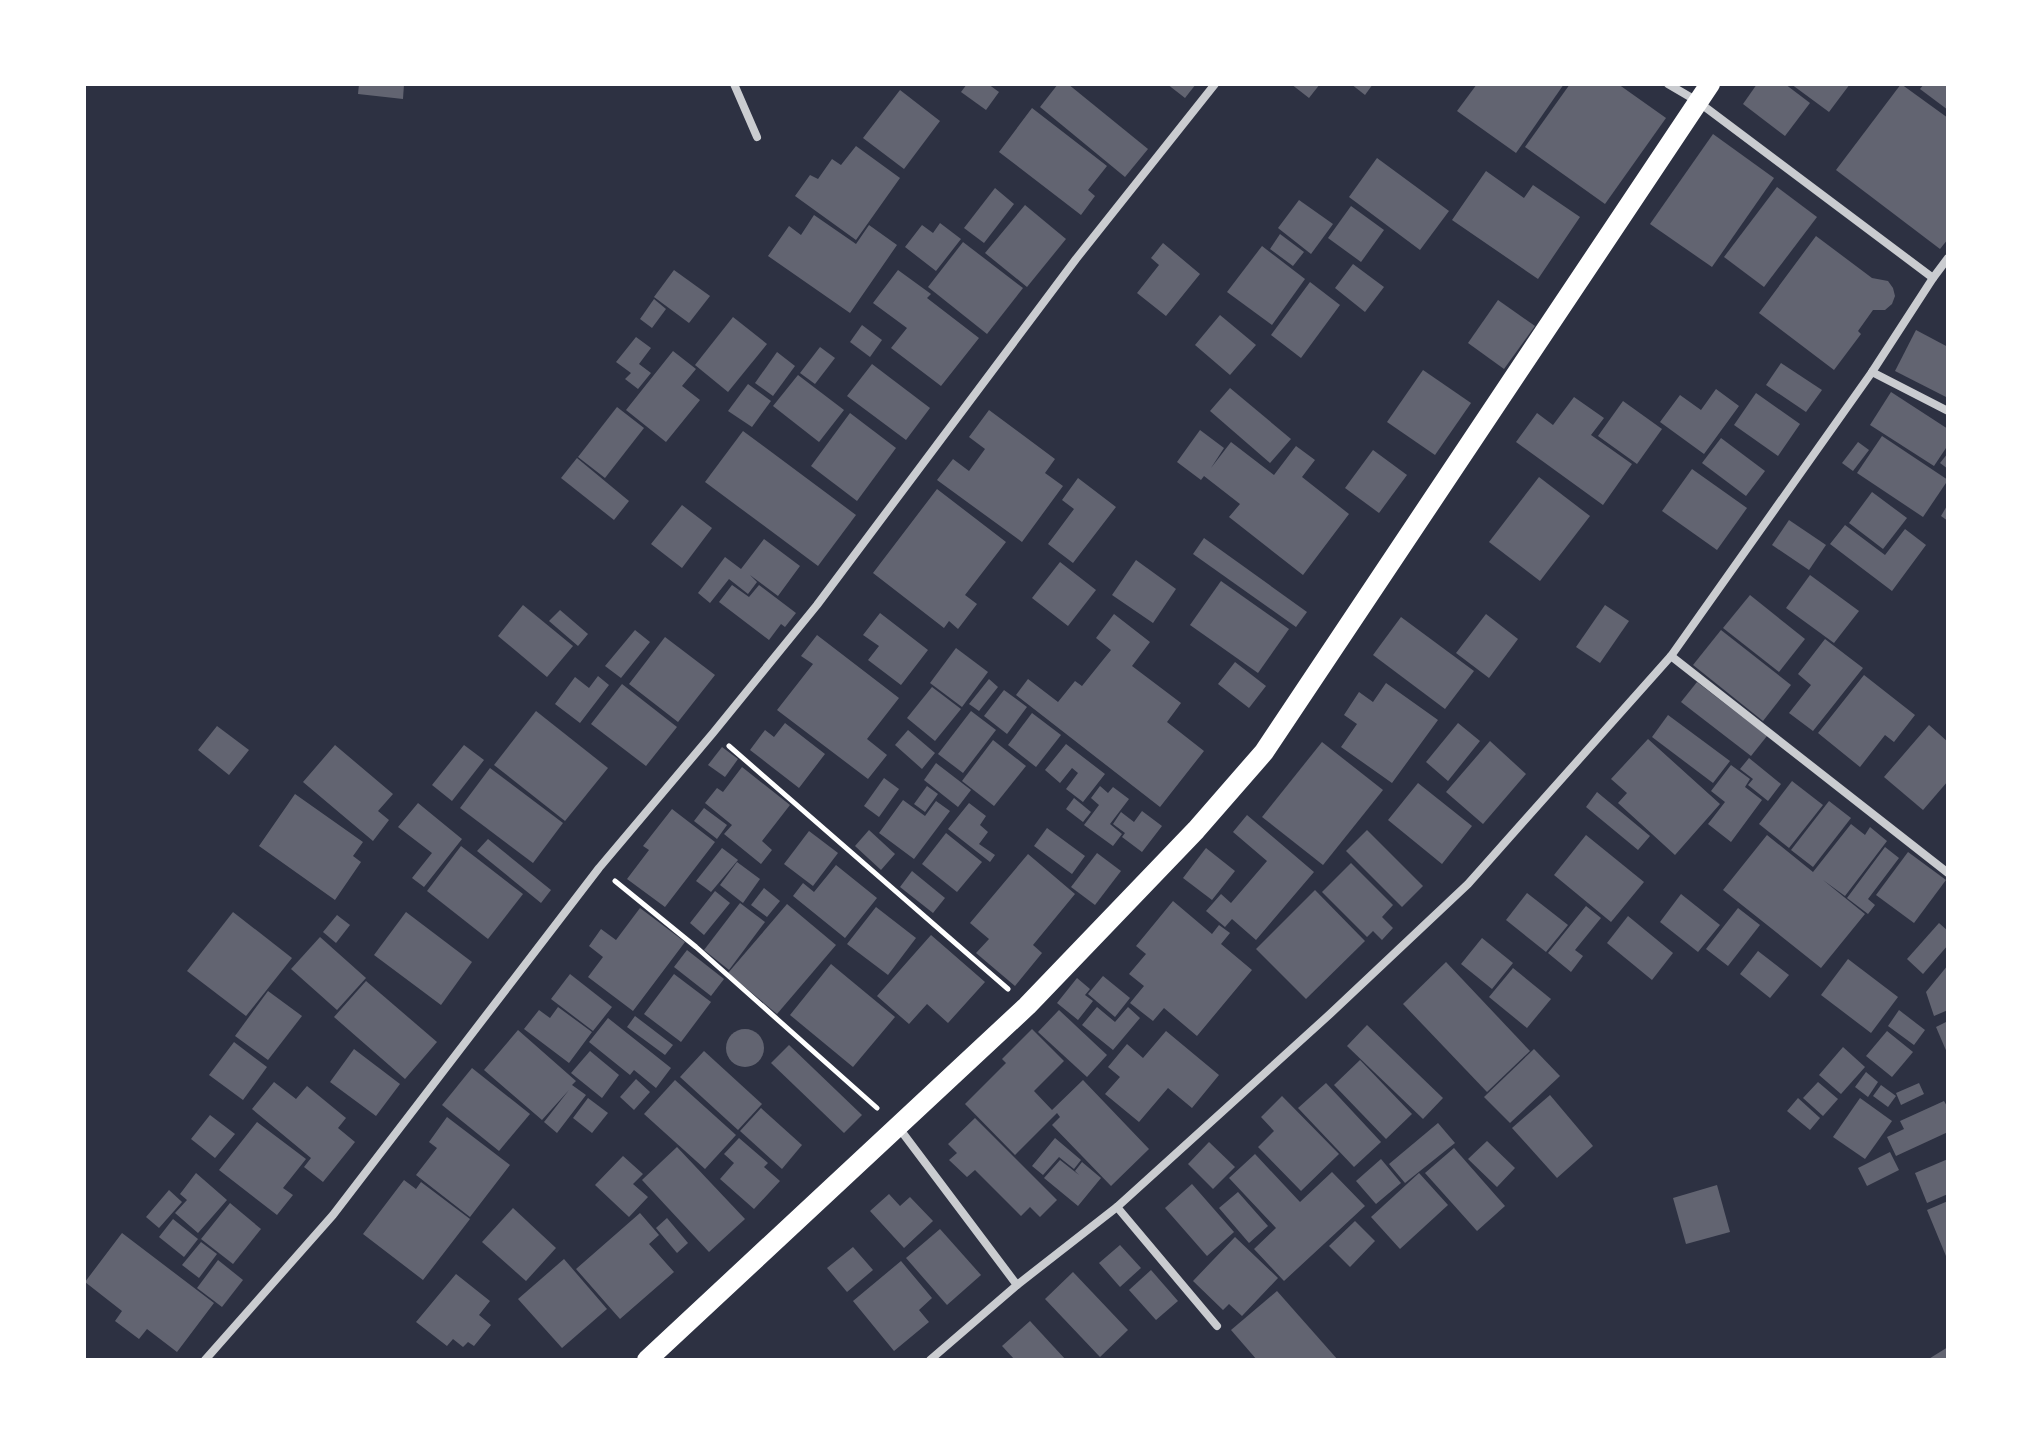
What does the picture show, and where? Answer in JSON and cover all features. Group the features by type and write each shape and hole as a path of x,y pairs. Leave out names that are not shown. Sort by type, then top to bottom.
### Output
{"main road":[{"path":"647,1360 1027,1006 1196,830 1264,752 1704,92"}],"street":[{"path":"734,84 757,137"},
{"path":"205,1360 333,1215 599,868 817,605 1076,259 1215,84"},
{"path":"1668,84 1704,92 1933,278"},
{"path":"930,1360 1017,1285 1117,1207 1468,884 1671,656 1872,372 1948,258"},
{"path":"1872,372 1948,411"},
{"path":"1671,656 1948,873"},
{"path":"899,1128 1017,1285"},
{"path":"1117,1207 1217,1326"}],"path":[{"path":"713,733 1027,1006"},
{"path":"599,868 696,947 899,1128"}],"building":[{"path":"359,84 404,84 403,99 358,94"},
{"path":"967,84 988,84 999,92 986,110 961,92"},
{"path":"1058,84 1068,84 1148,149 1125,177 1040,107"},
{"path":"1167,84 1196,84 1185,98"},
{"path":"1291,84 1320,84 1309,98"},
{"path":"1351,84 1373,84 1365,95"},
{"path":"1477,84 1564,84 1516,153 1457,111"},
{"path":"1570,84 1618,84 1666,118 1605,204 1525,147"},
{"path":"1757,84 1785,84 1810,103 1785,136 1743,104"},
{"path":"1791,84 1850,84 1829,112"},
{"path":"1901,84 1948,118 1948,239 1940,249 1836,170"},
{"path":"1924,84 1948,84 1948,110 1920,89"},
{"path":"900,90 940,121 904,169 863,138"},
{"path":"1032,108 1107,166 1088,190 1095,196 1081,215 999,152"},
{"path":"1713,134 1774,178 1712,267 1650,224"},
{"path":"856,146 900,178 856,240 795,196 810,175 818,179 832,159 841,165"},
{"path":"1377,158 1449,211 1420,250 1349,197"},
{"path":"1486,171 1524,198 1533,185 1580,217 1538,279 1452,220"},
{"path":"1777,187 1817,217 1764,287 1724,257"},
{"path":"995,188 1014,204 984,243 964,228"},
{"path":"1299,200 1333,224 1311,254 1278,228"},
{"path":"1025,205 1066,239 1027,287 985,253"},
{"path":"1351,206 1384,230 1361,262 1328,238"},
{"path":"814,215 856,244 869,225 897,245 850,313 768,256 789,226 801,235"},
{"path":"940,223 961,239 936,271 905,247 922,225 933,233"},
{"path":"1280,234 1304,252 1293,266 1270,249"},
{"path":"1816,236 1872,278 1888,281 1895,296 1885,310 1873,310 1858,331 1861,334 1834,370 1759,313"},
{"path":"963,242 1023,288 987,334 928,287"},
{"path":"1163,243 1200,274 1166,316 1137,293 1159,265 1151,258"},
{"path":"1262,246 1305,279 1272,325 1227,292"},
{"path":"1353,264 1384,287 1365,312 1335,288"},
{"path":"674,270 710,296 689,323 654,297"},
{"path":"898,270 931,294 927,298 979,338 941,386 891,348 907,328 873,303"},
{"path":"1310,282 1340,305 1301,358 1271,335"},
{"path":"654,299 666,309 652,328 640,319"},
{"path":"1498,300 1535,326 1504,369 1468,343"},
{"path":"1220,315 1256,345 1230,375 1195,345"},
{"path":"733,317 767,344 728,392 695,365"},
{"path":"862,325 882,340 870,357 850,342"},
{"path":"1916,330 1948,347 1948,398 1895,371"},
{"path":"636,337 651,348 639,364 651,373 638,389 625,379 631,373 616,362"},
{"path":"820,347 835,358 815,384 800,373"},
{"path":"673,351 696,369 682,386 700,400 666,442 626,410"},
{"path":"777,352 795,366 773,396 755,383"},
{"path":"1781,363 1822,390 1806,412 1766,385"},
{"path":"872,364 930,408 906,440 847,396"},
{"path":"1423,370 1471,403 1435,455 1387,422"},
{"path":"798,375 844,410 819,442 773,406"},
{"path":"748,384 771,401 752,427 728,411"},
{"path":"1230,388 1291,439 1270,463 1210,411"},
{"path":"1716,389 1739,406 1704,454 1660,422 1680,395 1701,410"},
{"path":"1891,392 1948,429 1948,445 1934,466 1870,425"},
{"path":"1756,393 1800,424 1778,456 1734,425"},
{"path":"1574,397 1604,418 1591,435 1632,464 1603,505 1516,442 1537,413 1553,425"},
{"path":"1623,401 1662,429 1637,464 1598,436"},
{"path":"617,407 644,428 605,478 578,457"},
{"path":"989,410 1055,459 1045,473 1063,486 1022,542 937,480 953,459 969,471 985,449 969,437"},
{"path":"850,413 896,448 857,501 811,466"},
{"path":"1200,430 1224,448 1211,468 1231,442 1274,475 1296,446 1315,460 1302,477 1349,514 1303,575 1229,517 1240,504 1204,476 1201,480 1177,462"},
{"path":"743,431 856,515 818,566 705,482"},
{"path":"1882,436 1948,480 1923,517 1857,473"},
{"path":"1721,438 1765,471 1746,496 1702,463"},
{"path":"1858,442 1869,450 1853,471 1842,463"},
{"path":"1373,450 1407,475 1379,513 1345,488"},
{"path":"1948,453 1948,469 1940,463"},
{"path":"577,458 629,501 614,520 561,478"},
{"path":"1692,469 1747,508 1717,550 1662,511"},
{"path":"1539,477 1590,516 1540,581 1489,542"},
{"path":"1078,478 1116,507 1073,563 1048,544 1074,509 1062,500"},
{"path":"937,489 1006,542 965,595 977,604 958,629 949,621 944,628 873,573"},
{"path":"1872,492 1907,518 1883,549 1849,523"},
{"path":"1948,504 1948,521 1941,516"},
{"path":"682,505 712,528 682,568 651,544"},
{"path":"1789,520 1826,545 1809,570 1772,545"},
{"path":"1845,525 1885,555 1905,529 1926,545 1892,591 1830,544"},
{"path":"1204,538 1307,612 1296,627 1193,554"},
{"path":"764,539 800,566 778,596 750,575 757,582 748,594 729,579 710,603 698,593 725,557 741,569"},
{"path":"1136,560 1176,589 1153,623 1112,595"},
{"path":"1060,562 1096,590 1068,626 1032,598"},
{"path":"1810,575 1859,611 1834,643 1786,608"},
{"path":"1221,581 1289,629 1258,673 1190,625"},
{"path":"732,585 749,597 759,585 796,613 785,627 781,624 769,640 719,602"},
{"path":"1750,595 1805,639 1779,672 1723,628"},
{"path":"523,605 573,646 547,677 498,636"},
{"path":"1605,605 1629,621 1600,663 1576,647"},
{"path":"560,610 588,634 578,646 549,621"},
{"path":"880,613 928,650 901,685 868,660 879,646 863,635"},
{"path":"1114,614 1150,642 1132,666 1181,703 1167,722 1204,751 1160,807 1016,695 1028,679 1058,702 1075,681 1082,686 1111,650 1096,638"},
{"path":"1486,614 1518,639 1489,678 1456,653"},
{"path":"1401,617 1474,671 1445,709 1373,655"},
{"path":"635,630 650,642 621,678 605,666"},
{"path":"1721,630 1791,685 1763,721 1693,665"},
{"path":"817,635 899,698 867,739 887,755 868,779 777,710 813,664 801,656"},
{"path":"665,637 715,675 678,722 629,684"},
{"path":"1825,639 1863,668 1813,731 1789,713 1811,685 1798,674"},
{"path":"956,648 988,672 962,707 930,683"},
{"path":"1235,662 1266,686 1249,708 1218,684"},
{"path":"1864,675 1915,715 1894,742 1885,735 1860,767 1818,733"},
{"path":"598,676 609,685 580,723 555,704 575,677 589,688"},
{"path":"989,679 998,687 979,711 969,704"},
{"path":"1697,682 1767,736 1751,756 1681,702"},
{"path":"1386,683 1438,720 1392,783 1341,747 1357,724 1344,715 1359,692 1373,702"},
{"path":"622,684 677,727 646,766 591,724"},
{"path":"932,687 961,709 935,741 907,718"},
{"path":"1004,690 1027,707 1007,734 984,716"},
{"path":"536,711 608,768 565,821 494,765"},
{"path":"971,711 996,730 963,773 938,754"},
{"path":"1032,713 1061,735 1036,767 1008,745"},
{"path":"1668,715 1730,761 1713,783 1652,737"},
{"path":"785,723 825,754 799,788 750,750 765,730 774,737"},
{"path":"1458,723 1480,741 1448,781 1426,762"},
{"path":"1929,725 1948,742 1948,781 1923,810 1884,777"},
{"path":"217,726 249,750 229,775 198,750"},
{"path":"908,730 935,753 922,769 895,745"},
{"path":"1648,739 1720,804 1675,855 1618,803 1627,793 1611,779"},
{"path":"993,740 1026,766 994,806 962,781"},
{"path":"1490,741 1526,774 1483,824 1446,792"},
{"path":"1322,742 1383,790 1323,865 1262,817"},
{"path":"1066,744 1105,774 1083,802 1066,789 1078,773 1072,768 1060,783 1045,770"},
{"path":"335,745 393,794 378,811 389,820 373,841 303,782"},
{"path":"464,745 484,760 452,801 432,785"},
{"path":"722,747 738,759 725,777 708,765"},
{"path":"1749,758 1781,784 1768,801 1748,785 1753,779 1740,769"},
{"path":"936,763 971,790 958,807 924,780"},
{"path":"1731,765 1750,779 1745,787 1762,800 1731,842 1708,824 1725,802 1711,791"},
{"path":"742,767 790,805 762,841 772,850 761,864 724,834 732,825 705,803 717,788 723,792"},
{"path":"490,768 563,823 533,863 460,808"},
{"path":"884,778 899,789 879,817 864,806"},
{"path":"1792,781 1823,805 1789,848 1759,824"},
{"path":"1418,783 1472,826 1442,864 1388,820"},
{"path":"927,786 938,794 925,812 914,804"},
{"path":"1100,786 1108,793 1113,787 1129,799 1110,824 1122,834 1113,846 1084,825 1099,805 1091,798"},
{"path":"1597,792 1650,836 1638,850 1586,807"},
{"path":"295,794 363,842 353,856 361,862 335,900 259,846"},
{"path":"1074,798 1091,812 1083,822 1066,809"},
{"path":"903,800 925,816 936,801 950,811 914,859 879,833"},
{"path":"1829,801 1851,818 1813,867 1791,850"},
{"path":"418,803 462,839 424,887 412,878 432,853 398,827"},
{"path":"969,803 986,816 980,825 988,832 979,844 995,855 990,862 948,829"},
{"path":"704,808 727,825 717,839 694,821"},
{"path":"672,809 715,842 665,907 627,879 649,850 643,846"},
{"path":"1142,811 1162,826 1142,852 1122,837 1125,833 1113,824 1121,812 1134,822"},
{"path":"1247,815 1314,872 1256,940 1232,919 1225,927 1206,911 1221,894 1231,903 1267,861 1233,832"},
{"path":"1851,824 1865,835 1870,827 1887,841 1845,896 1823,880 1865,914 1821,968 1723,890 1767,835 1813,872"},
{"path":"1047,828 1085,856 1072,874 1034,846"},
{"path":"869,830 895,854 881,870 855,846"},
{"path":"1367,830 1423,886 1402,907 1346,851"},
{"path":"809,831 838,853 813,886 784,864"},
{"path":"946,833 982,862 957,892 922,864"},
{"path":"1586,835 1644,882 1611,922 1554,875"},
{"path":"488,839 551,890 541,903 477,851"},
{"path":"461,846 523,894 488,939 427,891"},
{"path":"1885,847 1899,858 1868,899 1875,905 1868,914 1847,898"},
{"path":"722,848 738,860 711,892 696,881"},
{"path":"1206,848 1235,871 1212,900 1183,878"},
{"path":"1908,852 1946,880 1914,923 1876,895"},
{"path":"1097,853 1121,871 1095,905 1071,887"},
{"path":"1028,854 1075,894 1033,945 1042,953 1015,986 976,953 989,939 970,923"},
{"path":"737,862 760,879 743,903 720,885"},
{"path":"1351,863 1393,905 1382,917 1393,928 1382,940 1373,931 1367,937 1322,892"},
{"path":"836,865 877,898 845,938 793,896 803,883 814,892"},
{"path":"912,871 945,898 933,913 900,887"},
{"path":"764,888 780,901 767,917 751,905"},
{"path":"1315,890 1365,941 1306,999 1256,949"},
{"path":"715,891 730,903 704,935 690,923"},
{"path":"1527,893 1568,925 1546,952 1506,920"},
{"path":"1681,894 1720,925 1698,952 1660,922"},
{"path":"1173,901 1212,934 1219,925 1230,933 1221,944 1252,970 1197,1036 1164,1008 1153,1021 1130,1003 1144,986 1129,974 1146,954 1136,946"},
{"path":"740,903 765,922 729,970 704,950"},
{"path":"787,904 836,945 777,1014 728,973"},
{"path":"1586,906 1601,918 1575,950 1583,956 1571,972 1548,953"},
{"path":"876,907 916,938 888,975 847,944"},
{"path":"640,908 685,942 633,1011 588,977 603,957 589,946 601,929 616,940"},
{"path":"1738,908 1760,925 1728,966 1706,949"},
{"path":"233,912 292,958 246,1016 187,971"},
{"path":"406,912 472,962 441,1005 374,955"},
{"path":"337,915 350,925 336,943 323,932"},
{"path":"1628,916 1673,953 1652,980 1607,943"},
{"path":"1939,923 1948,931 1948,945 1923,974 1907,959"},
{"path":"931,935 985,982 948,1023 927,1004 909,1024 877,996"},
{"path":"320,937 366,978 337,1010 291,969"},
{"path":"1482,938 1513,963 1492,989 1461,964"},
{"path":"687,950 724,979 711,996 674,967"},
{"path":"1758,951 1789,975 1770,998 1740,974"},
{"path":"1848,959 1898,997 1871,1033 1821,995"},
{"path":"1446,962 1530,1051 1487,1092 1403,1004"},
{"path":"831,964 895,1017 853,1067 790,1015"},
{"path":"1948,965 1948,1010 1934,1016 1926,992"},
{"path":"1513,968 1551,999 1527,1028 1489,997"},
{"path":"570,974 612,1007 593,1031 551,999"},
{"path":"674,974 711,1002 681,1042 644,1014"},
{"path":"1103,976 1130,998 1115,1017 1088,994"},
{"path":"1077,978 1090,989 1085,995 1093,1001 1078,1020 1057,1003"},
{"path":"366,981 437,1042 405,1079 334,1017"},
{"path":"268,991 302,1016 268,1060 235,1036"},
{"path":"558,1007 592,1032 569,1063 524,1029 539,1010 550,1018"},
{"path":"1097,1007 1115,1022 1128,1007 1140,1018 1113,1050 1082,1025"},
{"path":"1059,1010 1107,1055 1087,1077 1038,1032"},
{"path":"1899,1010 1925,1030 1914,1045 1888,1026"},
{"path":"635,1016 673,1045 665,1055 627,1027"},
{"path":"608,1018 671,1068 656,1088 634,1070 630,1075 589,1042"},
{"path":"1948,1021 1948,1055 1936,1027"},
{"path":"1367,1025 1443,1098 1423,1119 1347,1046"},
{"path":"745,1029 758,1035 764,1048 758,1061 745,1067 732,1061 726,1048 732,1035"},
{"path":"1032,1029 1064,1061 1034,1091 1052,1110 1083,1080 1149,1149 1111,1186 1052,1125 1060,1117 1057,1113 1015,1155 965,1104 1006,1063 1002,1059"},
{"path":"518,1030 576,1081 572,1085 586,1095 557,1133 544,1122 569,1090 542,1120 484,1070"},
{"path":"1166,1031 1219,1075 1192,1108 1168,1088 1139,1122 1105,1094 1120,1077 1108,1067 1127,1044 1143,1058"},
{"path":"1887,1031 1913,1052 1892,1077 1866,1056"},
{"path":"234,1042 267,1067 243,1100 209,1075"},
{"path":"789,1045 862,1115 844,1133 771,1063"},
{"path":"1843,1047 1865,1067 1841,1094 1819,1075"},
{"path":"354,1049 400,1084 376,1116 330,1082"},
{"path":"1534,1049 1560,1076 1510,1123 1484,1097"},
{"path":"590,1051 619,1075 602,1098 571,1073"},
{"path":"704,1051 762,1104 738,1130 680,1077"},
{"path":"1360,1060 1412,1114 1386,1139 1334,1085"},
{"path":"472,1068 530,1114 499,1151 442,1105"},
{"path":"1866,1072 1878,1082 1868,1097 1855,1087"},
{"path":"636,1079 650,1092 634,1110 620,1097"},
{"path":"675,1080 736,1135 705,1169 644,1114"},
{"path":"274,1082 296,1099 307,1086 346,1118 338,1128 355,1142 323,1182 304,1167 311,1158 252,1109"},
{"path":"1818,1082 1838,1099 1823,1116 1803,1098"},
{"path":"1326,1083 1381,1142 1354,1167 1298,1108"},
{"path":"1919,1083 1924,1094 1901,1105 1896,1093"},
{"path":"1881,1085 1896,1096 1888,1107 1873,1096"},
{"path":"1550,1095 1593,1146 1557,1178 1512,1128"},
{"path":"1282,1096 1339,1154 1301,1191 1258,1147 1274,1131 1261,1117"},
{"path":"588,1098 608,1113 592,1133 573,1118"},
{"path":"1798,1098 1820,1118 1810,1130 1787,1111"},
{"path":"1860,1098 1892,1121 1865,1159 1833,1137"},
{"path":"1944,1101 1948,1108 1948,1132 1896,1156 1887,1137 1904,1129 1900,1121"},
{"path":"761,1108 802,1145 782,1169 740,1131"},
{"path":"210,1115 235,1134 215,1158 191,1139"},
{"path":"447,1117 510,1165 470,1217 416,1175 437,1148 429,1142"},
{"path":"975,1118 1057,1200 1040,1217 1030,1207 1021,1216 975,1170 967,1177 949,1160 957,1153 948,1144"},
{"path":"257,1122 306,1159 283,1188 293,1195 277,1215 219,1170"},
{"path":"1438,1123 1455,1143 1405,1183 1389,1164"},
{"path":"739,1138 768,1163 764,1167 780,1181 754,1209 720,1179 734,1163 724,1154"},
{"path":"1055,1138 1081,1160 1074,1169 1059,1157 1043,1175 1032,1166"},
{"path":"1487,1141 1515,1168 1497,1187 1468,1159"},
{"path":"1209,1142 1235,1167 1213,1189 1188,1164"},
{"path":"677,1147 745,1219 709,1252 642,1180"},
{"path":"1454,1148 1505,1206 1477,1231 1425,1173"},
{"path":"1890,1152 1899,1170 1867,1186 1858,1168"},
{"path":"1255,1154 1300,1202 1332,1172 1365,1206 1284,1281 1254,1249 1276,1228 1229,1178"},
{"path":"623,1156 643,1174 633,1184 648,1197 629,1217 595,1185"},
{"path":"1381,1159 1401,1183 1376,1204 1356,1181"},
{"path":"1948,1159 1948,1194 1927,1203 1915,1173"},
{"path":"1060,1160 1079,1175 1075,1171 1082,1162 1101,1178 1078,1206 1044,1178"},
{"path":"196,1173 227,1200 198,1233 175,1213 187,1200 180,1194"},
{"path":"1419,1173 1448,1205 1400,1249 1371,1217"},
{"path":"404,1180 416,1189 421,1182 470,1219 423,1280 363,1234"},
{"path":"1192,1184 1234,1232 1207,1256 1165,1208"},
{"path":"1717,1185 1730,1232 1686,1244 1673,1198"},
{"path":"169,1190 182,1202 159,1228 146,1217"},
{"path":"1238,1192 1268,1226 1249,1243 1219,1208"},
{"path":"889,1194 900,1206 910,1197 933,1221 904,1248 870,1211"},
{"path":"1948,1201 1948,1255 1946,1256 1927,1210"},
{"path":"230,1203 261,1229 233,1264 201,1239"},
{"path":"513,1208 556,1248 526,1281 482,1242"},
{"path":"640,1213 659,1235 649,1244 674,1272 620,1319 576,1269"},
{"path":"667,1218 688,1243 677,1253 656,1228"},
{"path":"173,1219 198,1239 184,1257 159,1237"},
{"path":"1355,1221 1375,1241 1350,1267 1329,1246"},
{"path":"940,1229 981,1275 947,1305 906,1258"},
{"path":"122,1233 214,1303 177,1352 147,1329 139,1339 115,1321 122,1311 85,1282"},
{"path":"1235,1237 1278,1278 1242,1316 1229,1304 1223,1310 1193,1281"},
{"path":"201,1242 217,1254 199,1278 182,1265"},
{"path":"1120,1245 1141,1268 1120,1287 1099,1263"},
{"path":"853,1247 873,1270 847,1292 827,1268"},
{"path":"564,1259 607,1309 562,1348 518,1299"},
{"path":"218,1260 243,1280 222,1307 197,1288"},
{"path":"901,1261 932,1298 919,1310 929,1322 894,1351 853,1301"},
{"path":"1151,1270 1178,1301 1156,1320 1129,1290"},
{"path":"1073,1272 1128,1330 1100,1357 1045,1299"},
{"path":"456,1274 490,1301 479,1315 491,1325 474,1346 468,1342 463,1347 453,1339 447,1346 416,1322"},
{"path":"1277,1291 1338,1360 1257,1360 1231,1330"},
{"path":"1030,1321 1066,1360 1015,1360 1002,1346"},
{"path":"1948,1347 1948,1360 1927,1360"}]}
